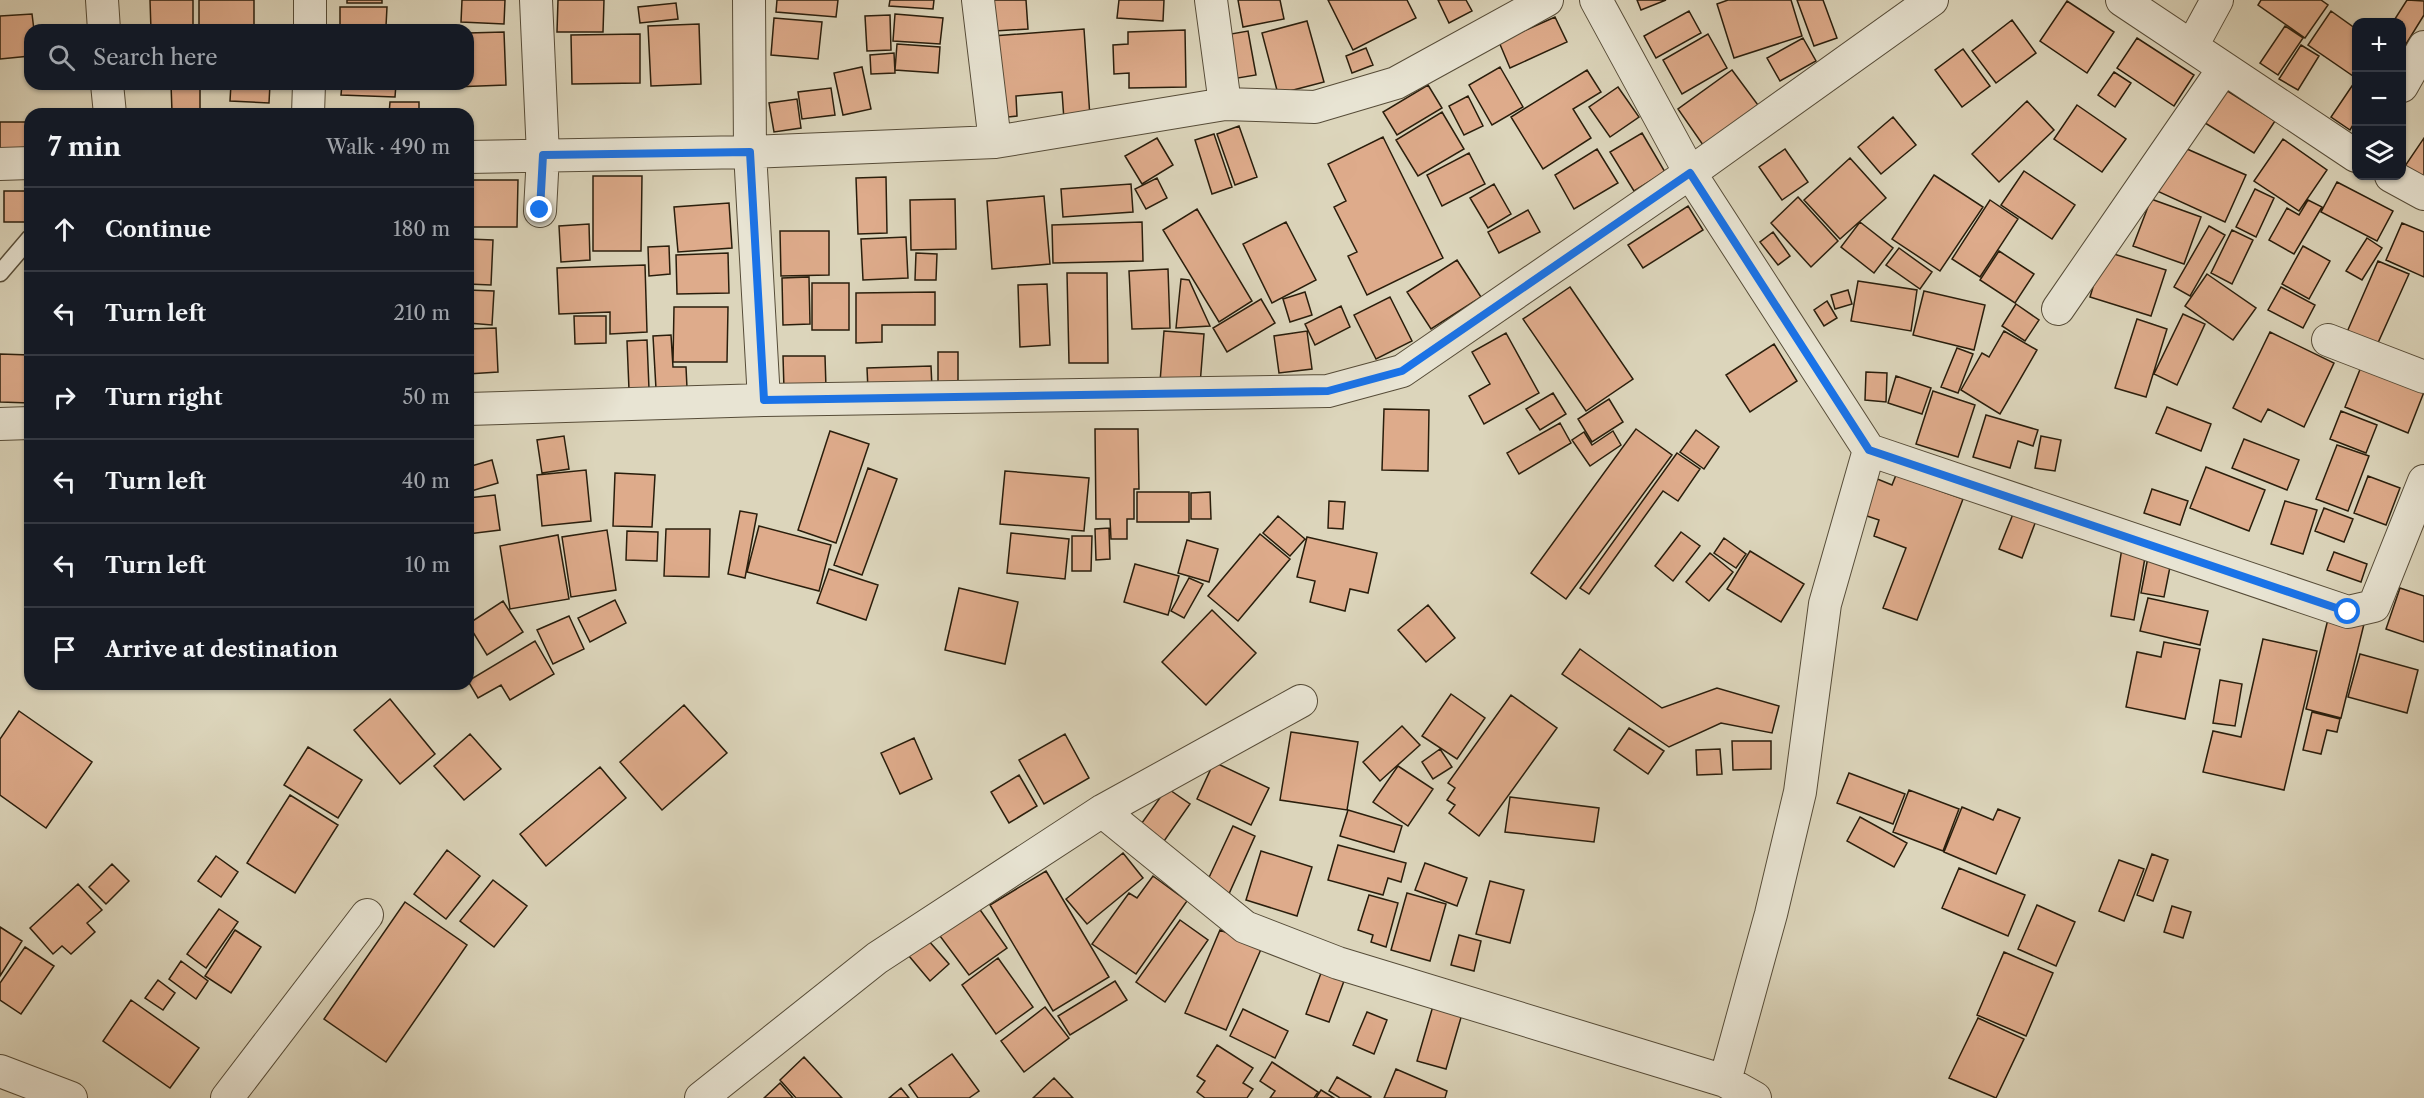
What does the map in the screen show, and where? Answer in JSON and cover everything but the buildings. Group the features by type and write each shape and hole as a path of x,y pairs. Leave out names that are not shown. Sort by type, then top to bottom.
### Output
{"street":[{"path":"102,0 104,24"},
{"path":"310,0 310,24"},
{"path":"537,0 543,155 540,210"},
{"path":"749,0 750,152 764,400"},
{"path":"978,0 995,142"},
{"path":"1211,0 1225,104"},
{"path":"474,157 750,152 995,142 1225,104 1315,107 1396,83 1546,0"},
{"path":"1596,0 1690,173 1869,450 2348,612 2374,606 2424,481"},
{"path":"474,409 764,400 1328,391 1402,371 1690,173 1932,0"},
{"path":"2122,0 2352,153"},
{"path":"2192,46 2217,0"},
{"path":"2406,79 2424,47"},
{"path":"2058,309 2224,68"},
{"path":"108,90 110,108"},
{"path":"309,90 309,108"},
{"path":"0,164 24,163"},
{"path":"2398,180 2424,194"},
{"path":"2328,340 2424,377"},
{"path":"0,424 24,423"},
{"path":"1725,1081 1771,914 1800,792 1825,604 1869,450"},
{"path":"701,1098 877,958 1102,811 1301,701"},
{"path":"1102,811 1245,927 1338,963 1725,1081 1755,1098"},
{"path":"227,1098 367,915"},
{"path":"0,1071 71,1098"}],"lane":[{"path":"0,273 24,245"}],"route":[{"path":"540,210 543,155 750,152 764,400 1328,391 1402,371 1690,173 1869,450 2348,612"}]}
